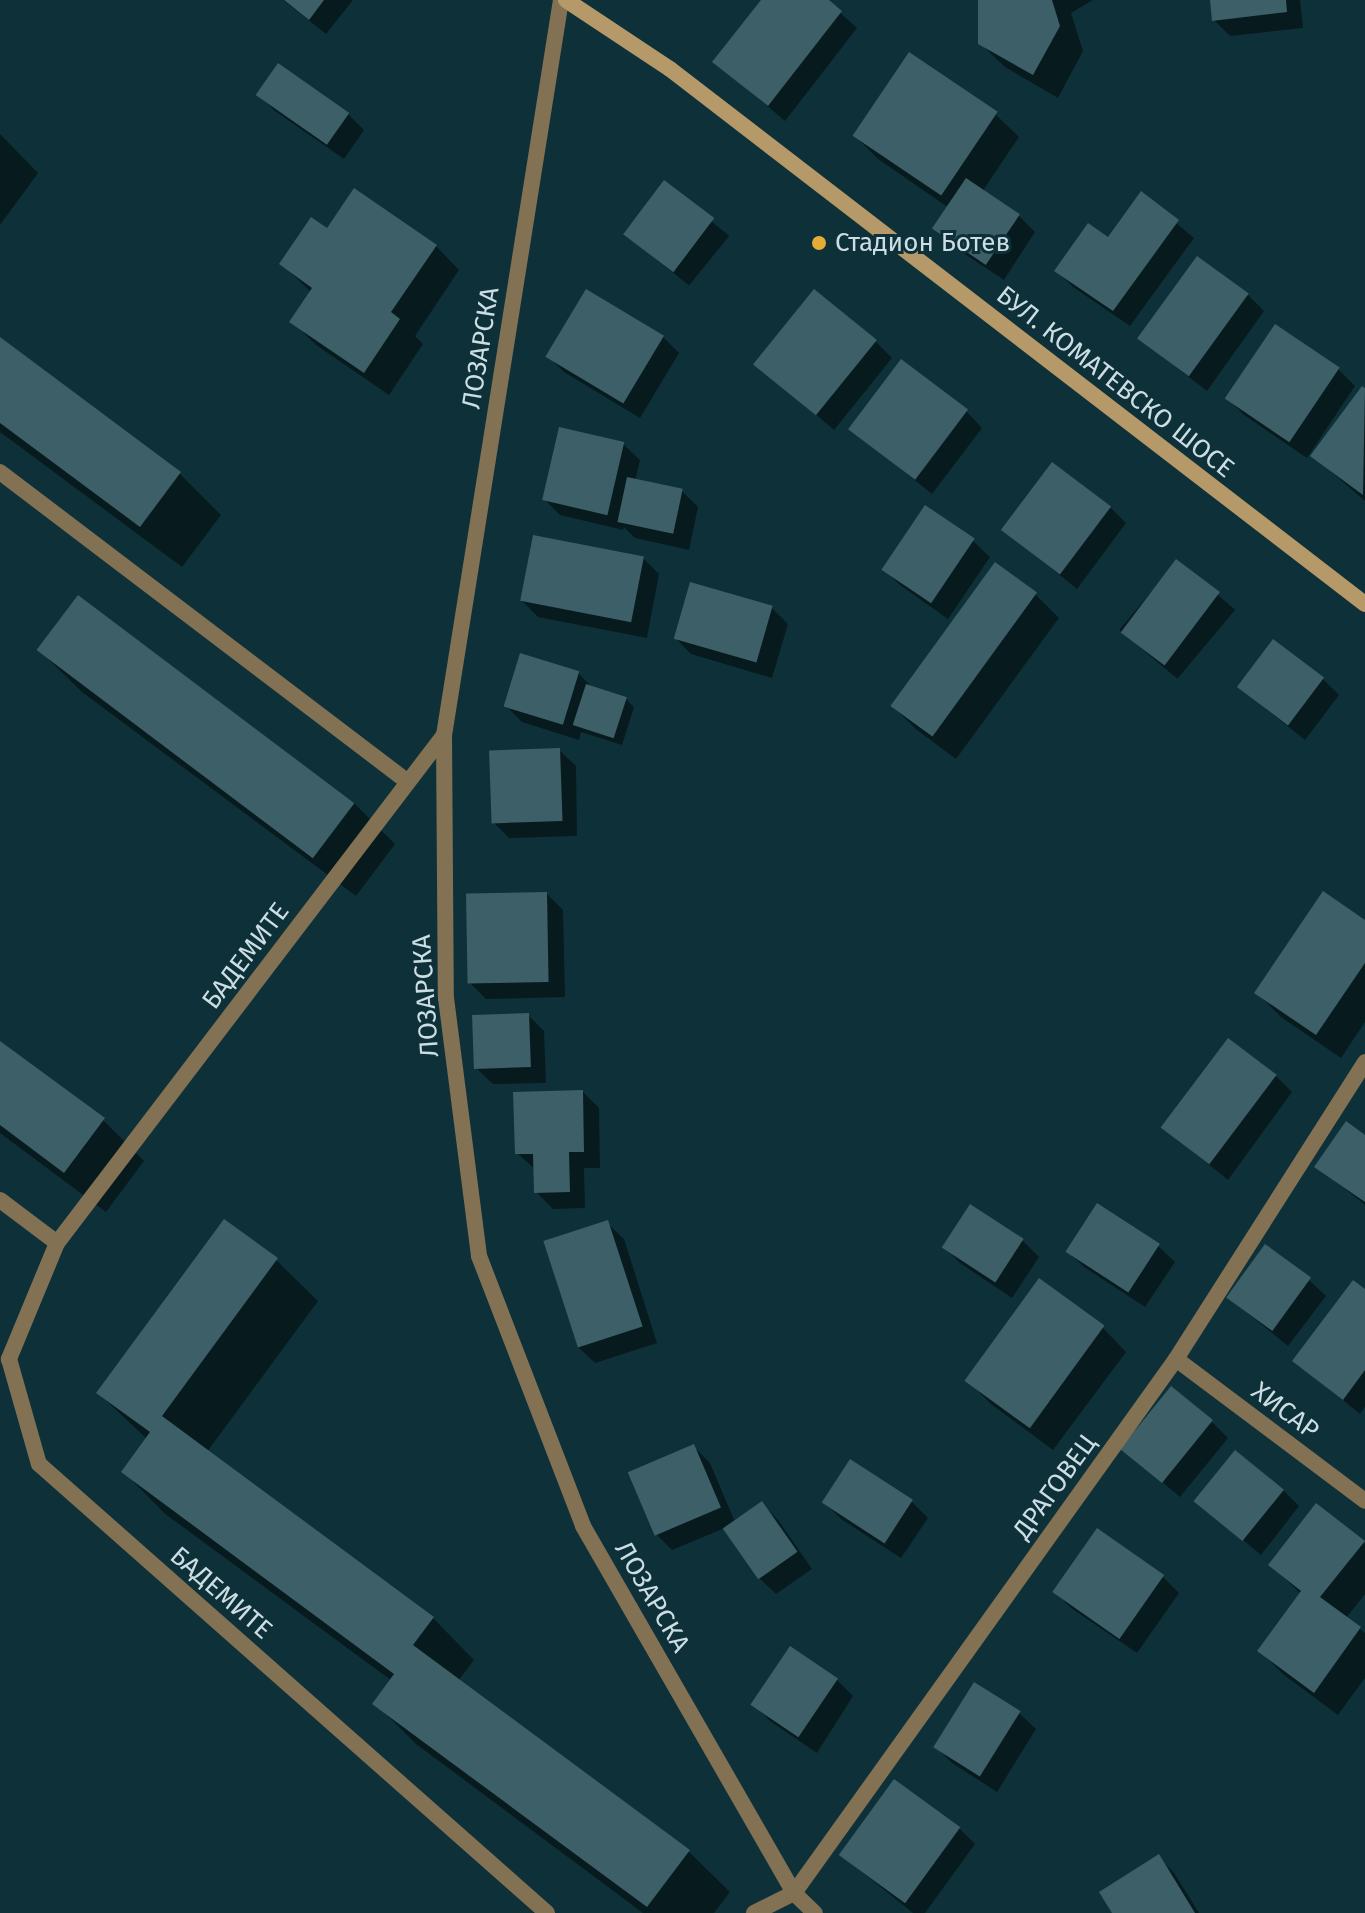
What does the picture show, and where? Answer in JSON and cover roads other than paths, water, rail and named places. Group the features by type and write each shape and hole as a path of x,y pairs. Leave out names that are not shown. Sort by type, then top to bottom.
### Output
{"main road":[{"name":"БУЛ. КОМАТЕВСКО ШОСЕ","path":"563,0 670,69 1365,604"}],"street":[{"name":"ЛОЗАРСКА","path":"563,0 444,735 446,998 479,1256 583,1526 794,1893 815,1913"},
{"path":"0,472 408,782"},
{"name":"БАДЕМИТЕ","path":"444,735 57,1243 9,1359 39,1464 547,1913"},
{"name":"ДРАГОВЕЦ","path":"754,1913 794,1893 1176,1359 1365,1062"},
{"path":"0,1200 57,1243"},
{"name":"ХИСАР","path":"1176,1359 1365,1501"}],"place":[{"name":"Стадион Ботев","path":"819,243"}]}
